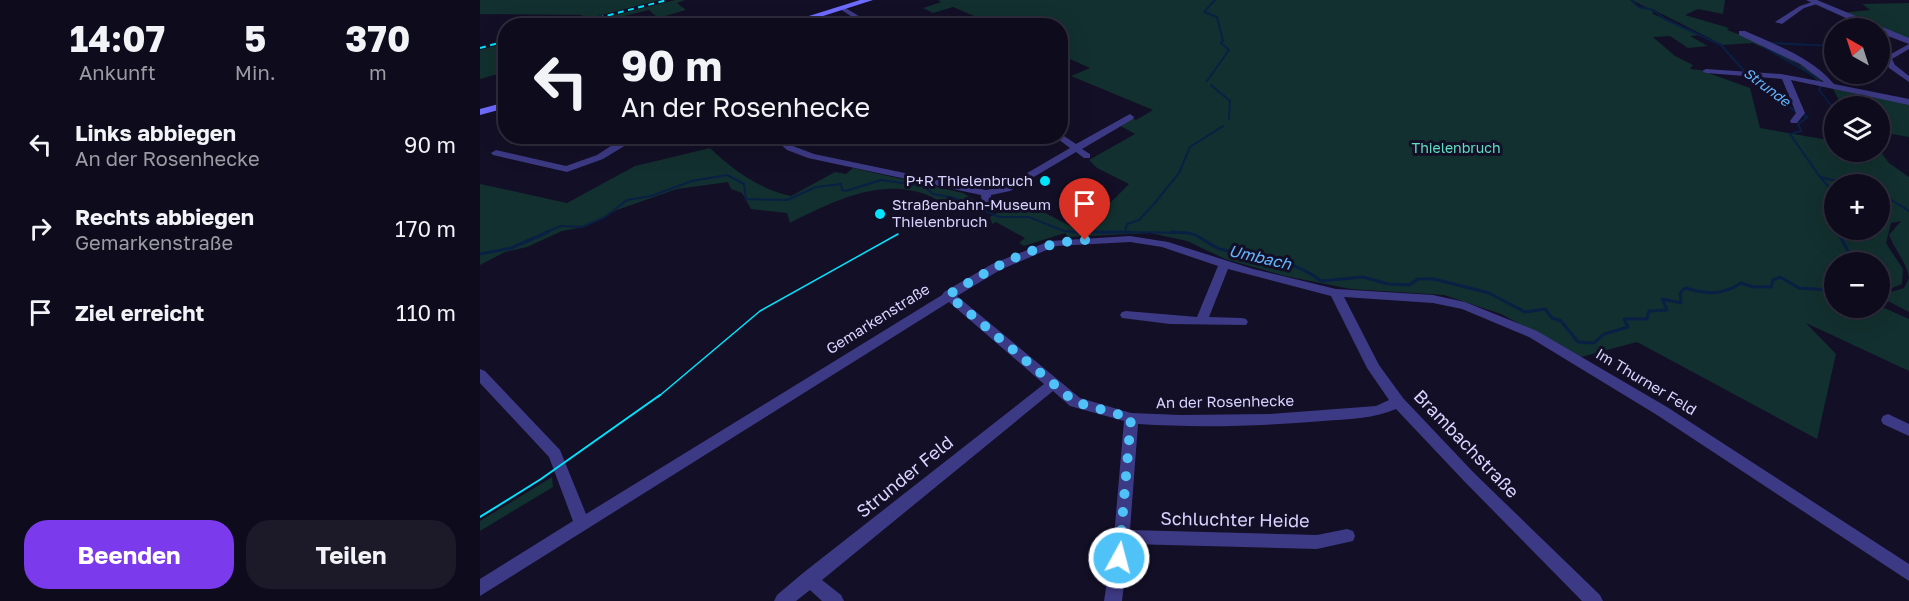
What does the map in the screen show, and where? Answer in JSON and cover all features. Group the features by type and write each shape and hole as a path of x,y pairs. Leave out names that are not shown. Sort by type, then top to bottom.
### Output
{"main road":[{"path":"808,18 857,1 869,0"},
{"path":"480,112 498,107"}],"street":[{"path":"1779,22 1812,1 1852,18"},
{"path":"842,8 859,18"},
{"path":"1742,33 1820,73 1831,86"},
{"path":"1890,34 1909,41"},
{"path":"1909,46 1888,58 1892,66 1909,80"},
{"path":"1706,71 1785,77 1909,102"},
{"path":"1785,77 1799,116"},
{"path":"785,144 811,156 986,193 1006,189 1130,117"},
{"path":"1068,142 1087,156"},
{"path":"496,153 567,169 600,157 621,144"},
{"path":"986,193 986,202 994,206 1005,204"},
{"name":"Gemarkenstraße","path":"480,588 948,295 1005,262 1041,246 1068,241 1144,240 1184,249 1281,281 1336,293"},
{"path":"1202,320 1225,263"},
{"name":"Brambachstraße","path":"1336,293 1374,368 1398,402 1594,601"},
{"name":"Im Thurner Feld","path":"1336,293 1433,299 1498,317 1533,334 1741,460 1909,573"},
{"name":"An der Rosenhecke","path":"948,295 1052,385 1075,402 1131,418 1182,421 1270,420 1378,411 1398,402"},
{"path":"1126,315 1170,320 1242,322"},
{"path":"480,374 555,453 582,523"},
{"name":"Strunder Feld","path":"783,601 1052,385"},
{"path":"1113,601 1122,537 1131,418"},
{"path":"1888,420 1909,430"},
{"name":"Schluchter Heide","path":"1122,537 1317,542 1347,536"},
{"path":"809,579 835,601"}],"green space":[{"path":"480,0 660,0 590,18 572,18 584,15 480,14"},
{"path":"675,0 685,0 677,3 686,10 658,18 649,10 616,18 603,18"},
{"name":"Thielenbruch","path":"938,0 1630,0 1638,7 1649,9 1632,0 1725,0 1723,14 1698,9 1685,15 1729,28 1727,30 1776,52 1800,65 1823,80 1818,81 1797,64 1753,43 1723,45 1652,9 1653,14 1701,35 1690,36 1708,46 1688,48 1670,36 1653,37 1675,56 1693,65 1690,69 1700,70 1750,88 1760,128 1824,139 1824,162 1888,162 1909,177 1909,278 1906,267 1890,237 1901,221 1891,223 1890,227 1890,174 1824,174 1824,240 1887,240 1886,243 1903,269 1902,284 1890,289 1890,252 1824,252 1824,318 1890,318 1890,310 1909,319 1909,371 1806,323 1836,354 1817,439 1637,342 1581,357 1501,314 1444,295 1351,289 1285,276 1225,259 1187,241 1150,233 1068,237 1065,233 1024,246 1019,243 1025,238 996,222 992,224 990,217 1005,211 1032,206 1074,228 1105,208 1129,184 1097,168 1089,160 1135,134 1119,125 1132,118 1136,120 1153,110 1071,76 1090,68 1068,58 1068,18 979,18 953,7 933,13 923,8 941,2"},
{"path":"1909,3 1909,39 1890,32 1890,18 1853,18 1840,13 1870,10 1862,4"},
{"path":"498,45 498,74 480,79 480,50"},
{"path":"1833,89 1868,96 1837,96"},
{"path":"1890,100 1909,104 1909,137 1890,134"},
{"path":"710,148 757,184 791,196 835,172 846,174 853,168 963,193 988,208 982,211 960,205 952,210 933,197 913,191 892,189 850,196 790,223 787,213 751,209 742,193 731,189 728,182 677,189 617,210 585,227 562,231 527,247 505,252 480,265 480,184 567,203 635,166"},
{"path":"1909,278 1909,312 1890,302 1890,292 1904,288"},
{"path":"552,477 553,487 480,531 480,521"}],"waterway":[{"path":"1207,81 1229,50 1221,43 1223,41 1217,17 1204,12 1215,0"},
{"name":"Strunde","path":"1631,0 1639,7 1653,10 1665,19 1721,45 1745,72 1796,112 1808,117 1798,124 1801,131 1790,134 1820,177 1824,178"},
{"path":"1770,43 1824,46"},
{"path":"1762,46 1819,79"},
{"path":"1211,85 1230,101 1229,119"},
{"path":"1821,86 1819,90 1824,96"},
{"path":"1125,232 1127,224 1139,220 1179,173 1190,147 1223,126"},
{"path":"544,233 561,226 582,227 605,217 627,200 651,196 692,181 727,175 744,184 746,199 787,200 816,187 841,184 842,190 846,191 881,180 924,186 933,194 955,198 999,217 1029,217 1064,231 1076,232"},
{"name":"Umbach","path":"1821,178 1824,181"},
{"name":"Strunde","path":"1890,199 1909,211"},
{"path":"480,254 511,248 548,232"},
{"path":"1076,232 1125,232"},
{"path":"1076,232 1087,233"},
{"path":"1102,233 1125,232"},
{"name":"Umbach","path":"1129,232 1126,232 1187,233"},
{"name":"Umbach","path":"1172,232 1187,233"},
{"name":"Umbach","path":"1187,233 1220,249 1298,267 1321,281 1363,277 1388,284 1409,285 1418,279 1434,279 1489,293 1525,312 1545,309 1552,318 1561,321 1578,342 1594,343 1604,334 1628,327 1624,319 1647,319 1649,311 1667,310 1662,299 1681,303 1680,293 1685,288 1714,293 1741,283 1753,287 1771,287 1773,280 1780,277 1799,288 1824,290"},
{"name":"Umbach","path":"1842,240 1849,252"}],"tram line":[{"path":"658,397 760,311 898,234"},
{"path":"480,517 541,479 660,395"}],"railway":[{"path":"598,18 667,0"},
{"path":"480,48 498,43"}],"place":[{"name":"P+R Thielenbruch","path":"1045,181"},
{"name":"Straßenbahn-Museum Thielenbruch","path":"880,214"}],"route":[{"path":"1085,240 1041,246 1005,262 948,295 1052,385 1075,402 1131,418 1119,558"}]}
